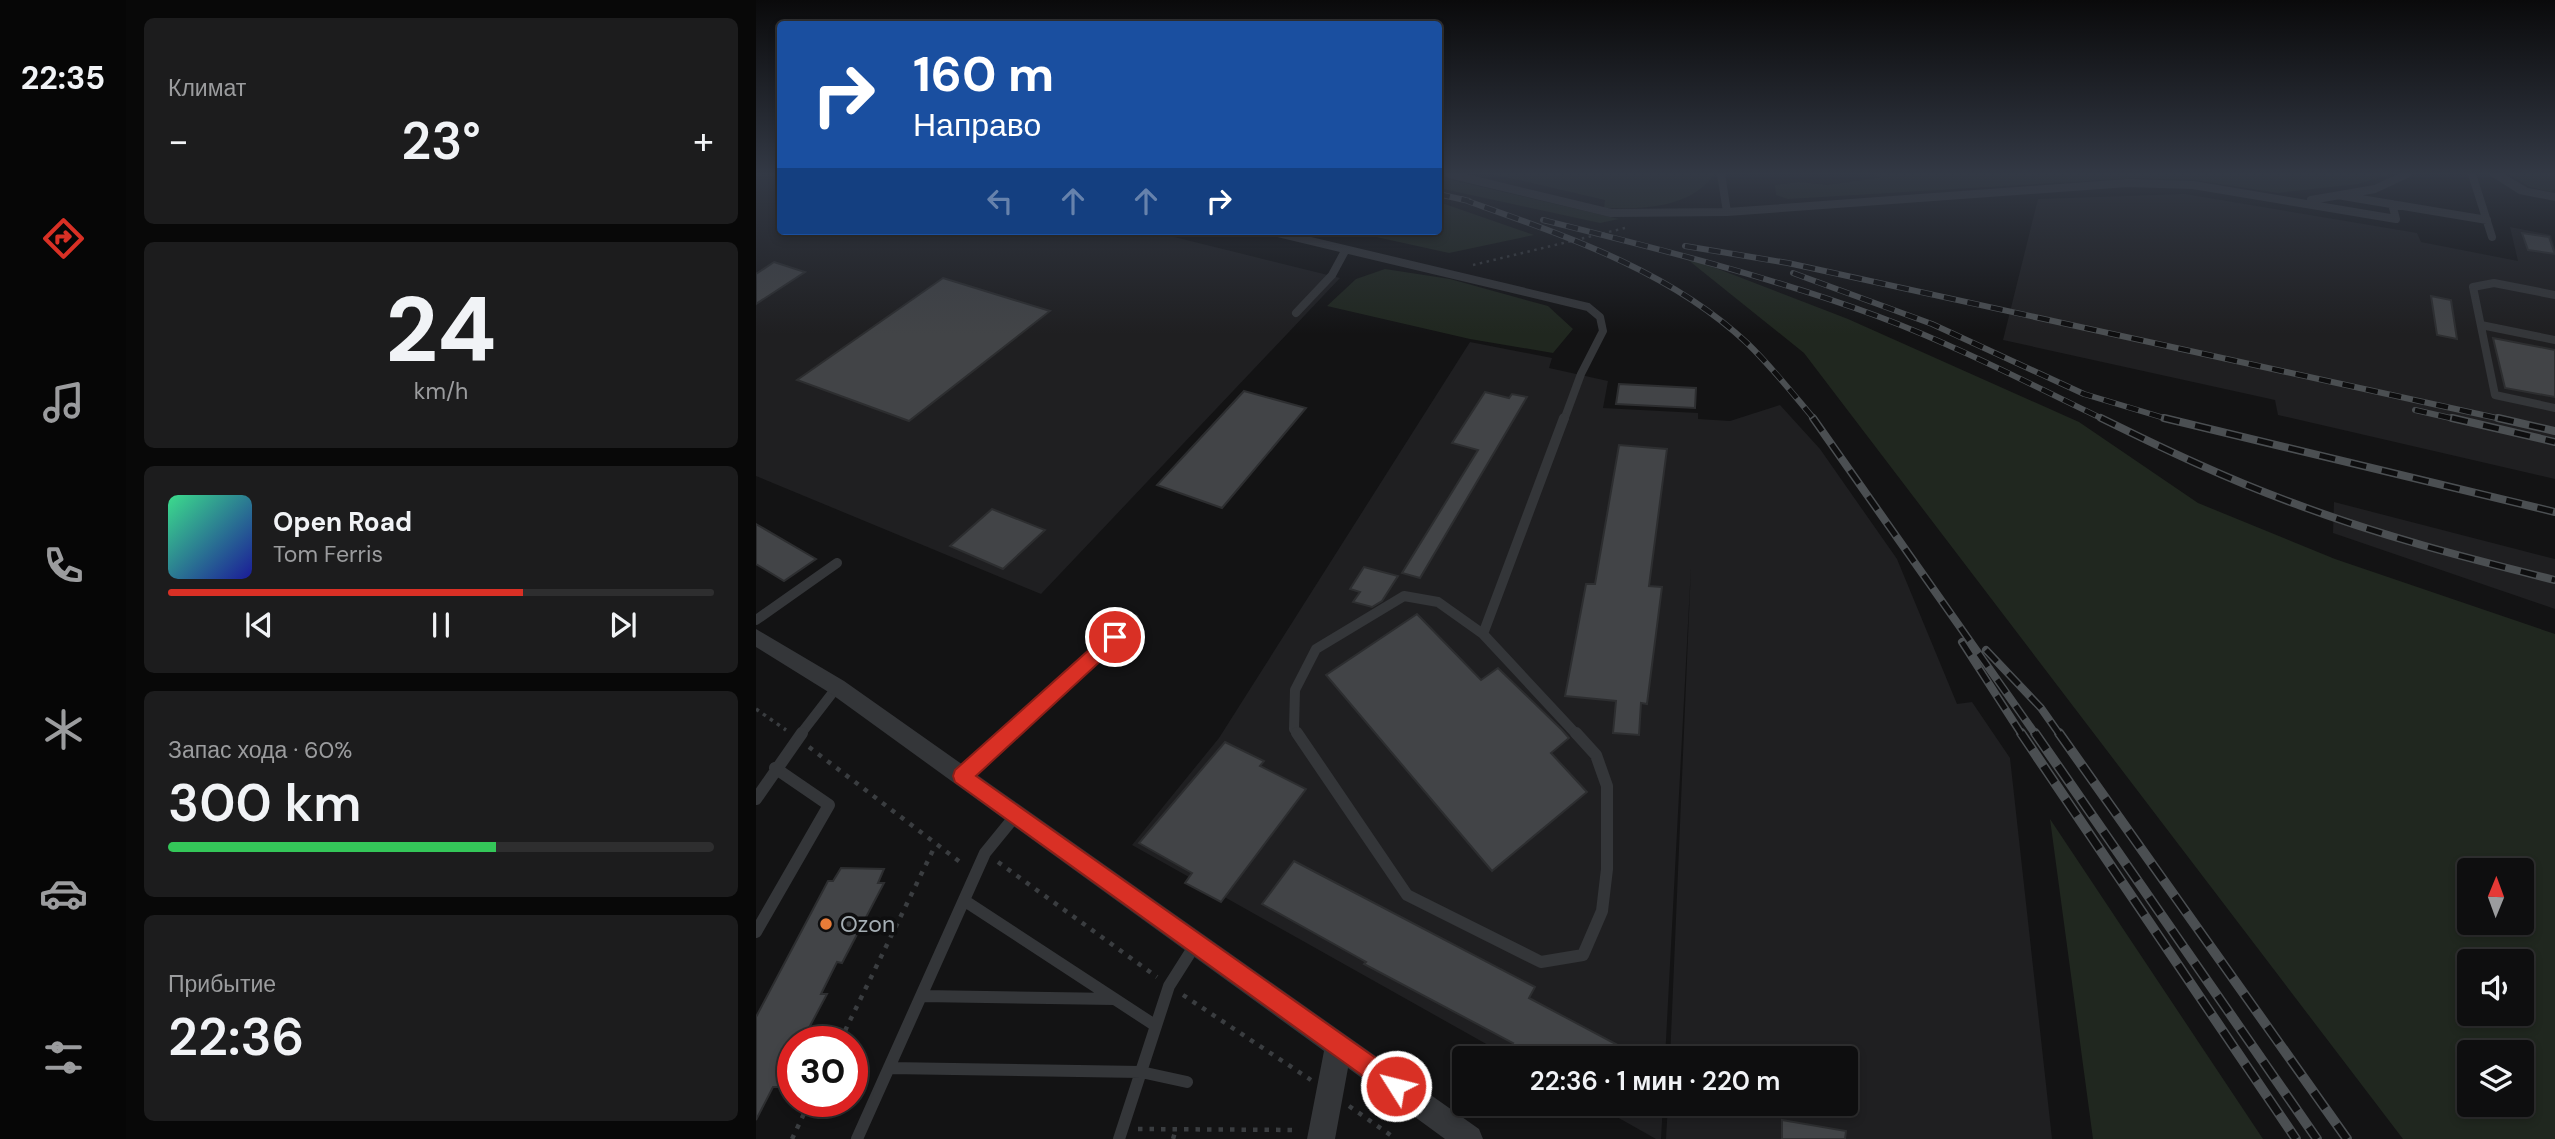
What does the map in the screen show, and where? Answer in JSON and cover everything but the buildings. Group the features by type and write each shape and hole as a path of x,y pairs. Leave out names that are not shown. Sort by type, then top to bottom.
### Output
{"street":[{"path":"756,637 837,687 1195,945 1339,1044 1458,1135"},
{"path":"1322,1135 1339,1044"}],"lane":[{"path":"2489,227 2492,237"},
{"path":"1284,235 1588,307 1600,317 1603,331 1581,374 1483,634"},
{"path":"1296,313 1332,275 1345,251"},
{"path":"2555,295 2494,283 2473,287 2495,395 2555,408"},
{"path":"2481,325 2555,340"},
{"path":"756,620 837,563"},
{"path":"1404,596 1438,603 1483,634 1596,755 1607,786 1607,869 1602,911 1583,955 1541,962 1407,895 1294,729 1295,690 1316,649 1404,596"},
{"path":"962,776 1134,619"},
{"path":"756,799 775,768 837,687"},
{"path":"756,932 829,805 775,768"},
{"path":"857,1139 985,853 1016,815"},
{"path":"965,901 1156,1026"},
{"path":"1121,1134 1170,986 1195,945"},
{"path":"922,996 1115,999"},
{"path":"889,1068 1141,1072 1187,1082"}],"path":[{"path":"1447,272 1634,227"},
{"path":"756,709 798,738 935,846 977,874"},
{"path":"847,1026 935,846"},
{"path":"985,853 1170,986 1396,1139"},
{"path":"792,1139 802,1117"},
{"path":"1121,1134 1176,1129 1322,1135"},
{"path":"1173,1139 1176,1129"}],"shaded area":[{"path":"756,227 777,227 777,235 1166,235 1340,278 1041,594 756,476"},
{"path":"1442,227 1511,227 1534,235 1449,253 1367,235 1442,235"},
{"path":"2031,227 2382,227 2417,233 2421,242 2518,261 2510,227 2551,235 2555,248 2555,479 2278,415 2275,400 2003,340"},
{"path":"1682,255 1848,319 2079,422 2198,503 2335,559 2555,634 2555,1139 2403,1139 1804,353"},
{"path":"1385,269 1450,279 1548,306 1573,329 1553,353 1470,339 1327,306 1356,279"},
{"path":"1470,342 1552,358 1549,368 1608,381 1603,408 1698,413 1698,419 1730,421 1780,405 1820,449 1897,559 1957,704 1972,702 2010,758 2052,1139 1666,1139 1667,1116 1858,1116 1858,1046 1671,1046 1691,567 1666,1046 1490,1046 1132,845 1219,738"},
{"path":"2334,502 2555,559 2555,609 2333,533"},
{"path":"2050,819 2263,1139 2093,1139"},
{"path":"1615,1116 1662,1116 1661,1139 1656,1139"}],"railway":[{"path":"1541,227 1648,274 1716,317 1774,371 1815,420"},
{"path":"1571,227 1753,275 1877,316 1964,352 2105,420"},
{"path":"1685,246 1788,263 2506,420"},
{"path":"1793,273 1932,324 2084,394 2166,418"},
{"path":"2415,410 2459,420"},
{"path":"1813,418 2036,735"},
{"path":"2101,418 2220,474 2325,515 2422,545 2555,580"},
{"path":"2166,418 2555,512"},
{"path":"2166,418 2171,420"},
{"path":"2452,418 2555,442"},
{"path":"2498,418 2555,431"},
{"path":"1962,642 2022,735"},
{"path":"1986,650 2041,708 2060,735"},
{"path":"2021,733 2296,1139"},
{"path":"2035,733 2317,1139"},
{"path":"2059,733 2347,1139"}],"place":[{"name":"Ozon","path":"826,924"}],"route":[{"path":"1115,637 962,776 1396,1086"}]}
